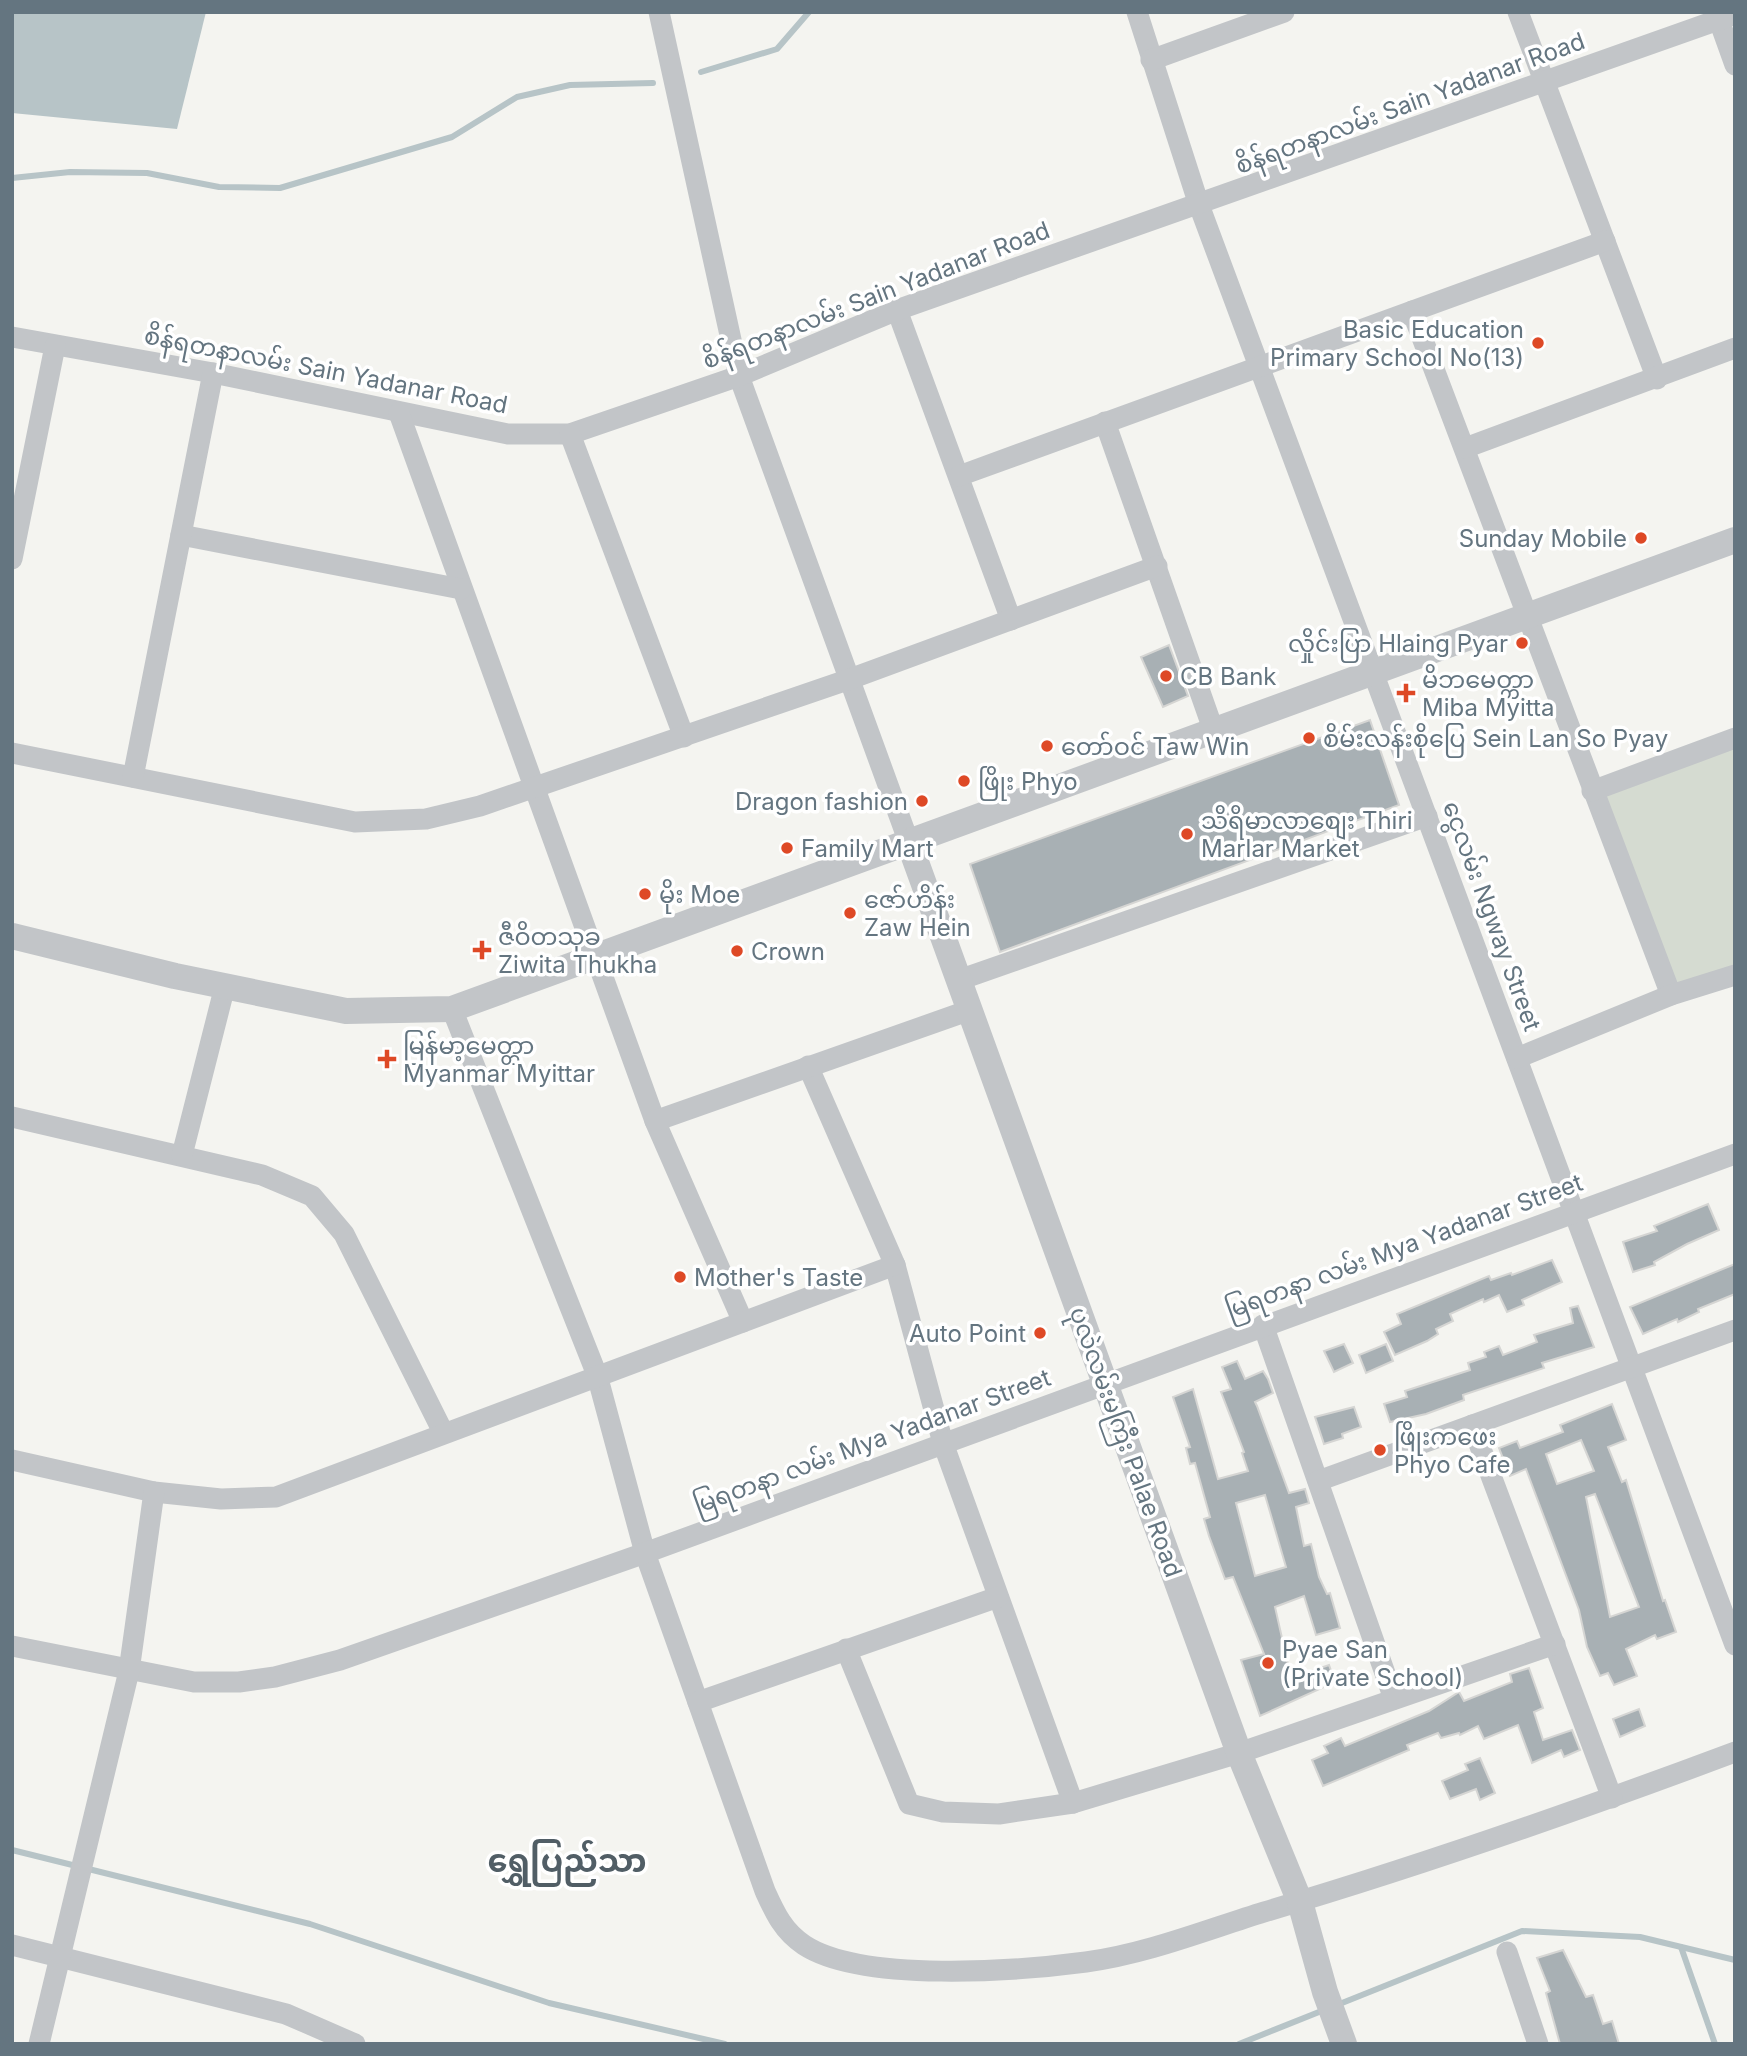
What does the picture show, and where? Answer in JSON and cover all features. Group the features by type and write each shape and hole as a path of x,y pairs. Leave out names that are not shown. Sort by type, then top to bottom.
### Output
{"street":[{"path":"659,12 739,376 908,840"},
{"name":"ငွေလမ်း Ngway Street","path":"1137,12 1199,205 1735,1644"},
{"path":"1151,60 1284,12"},
{"path":"1518,12 1657,379"},
{"path":"1723,16 1735,65"},
{"name":"စိန်ရတနာလမ်း Sain Yadanar Road","path":"12,337 213,373 508,434 570,434 739,376 897,310 1545,82 1723,16"},
{"path":"959,476 1605,241"},
{"path":"897,310 1011,620"},
{"path":"1412,311 1529,614 1592,791 1671,995"},
{"path":"12,559 55,346"},
{"path":"1465,448 1735,348"},
{"path":"133,777 213,373"},
{"path":"399,413 532,788 597,956 655,1121 743,1322"},
{"path":"1105,422 1213,729"},
{"path":"570,434 684,737"},
{"path":"181,535 461,589"},
{"path":"12,936 225,986 346,1011 452,1009 908,840 1735,540"},
{"path":"12,753 355,822 426,819 532,788 684,737 1157,566"},
{"path":"1592,791 1735,738"},
{"path":"959,980 1427,816"},
{"name":"ပုလဲလမ်းမကြီး Palae Road","path":"908,840 1239,1753 1300,1902 1325,1992 1340,2032"},
{"path":"1517,1058 1671,995 1735,975"},
{"path":"182,1156 225,986"},
{"path":"452,1009 597,1375 645,1553 765,1891 782,1928 820,1954 858,1965 952,1971 1087,1962 1300,1902 1612,1798 1735,1752"},
{"path":"655,1121 970,1010"},
{"path":"807,1066 895,1265 943,1443 1073,1803"},
{"path":"12,1117 262,1175 312,1196 344,1234 443,1432"},
{"name":"မြရတနာ လမ်း Mya Yadanar Street","path":"12,1646 194,1682 239,1682 275,1677 340,1660 645,1553 1735,1154"},
{"path":"12,1460 154,1492 221,1499 276,1497 443,1432 895,1265"},
{"path":"1263,1325 1394,1699"},
{"path":"1318,1481 1735,1330"},
{"path":"1472,1425 1612,1798"},
{"path":"39,2044 81,1880 129,1671 154,1492"},
{"path":"698,1702 998,1597"},
{"path":"846,1649 909,1804 943,1812 999,1814 1073,1803 1239,1753 1555,1644"},
{"path":"12,1945 286,2014 355,2044"},
{"path":"1507,1952 1538,2044"}],"shaded area":[{"path":"12,12 206,12 177,129 12,113"},
{"path":"1735,744 1735,972 1671,995 1597,794"}],"building":[{"name":"CB Bank","path":"1169,645 1188,696 1163,707 1141,657"},
{"name":"သိရိမာလာစျေး Thiri Marlar Market","path":"1370,720 1399,805 1000,952 970,864"},
{"path":"1708,1204 1719,1230 1654,1262 1655,1265 1633,1272 1623,1242 1657,1231 1654,1226"},
{"path":"1552,1260 1562,1282 1522,1300 1524,1305 1507,1312 1499,1295 1484,1302 1483,1299 1450,1314 1453,1321 1436,1329 1438,1334 1427,1341 1395,1355 1384,1332 1401,1324 1397,1314 1489,1276 1491,1280 1511,1273 1512,1275"},
{"path":"1735,1264 1735,1294 1698,1309 1699,1312 1678,1322 1677,1319 1643,1334 1630,1307"},
{"path":"1578,1306 1594,1347 1542,1363 1544,1368 1463,1395 1464,1400 1426,1414 1390,1422 1384,1404 1407,1397 1405,1391 1470,1370 1468,1363 1486,1357 1484,1352 1499,1346 1503,1355 1537,1342 1534,1335 1573,1323 1570,1308"},
{"path":"1344,1344 1353,1363 1334,1372 1324,1351"},
{"path":"1386,1344 1393,1361 1366,1373 1359,1355"},
{"path":"1237,1361 1245,1379 1263,1371 1268,1379 1273,1393 1255,1402 1289,1493 1305,1489 1309,1503 1296,1507 1304,1546 1311,1544 1319,1577 1327,1594 1330,1593 1340,1628 1316,1635 1304,1596 1275,1607 1291,1678 1329,1665 1335,1682 1260,1716 1241,1660 1264,1654 1233,1577 1225,1579 1209,1536 1204,1519 1210,1517 1195,1463 1190,1464 1186,1448 1190,1447 1173,1397 1193,1389 1218,1479 1248,1471 1242,1453 1244,1452 1221,1392 1231,1389 1222,1367","holes":["1265,1495 1286,1567 1255,1576 1236,1503"]},
{"path":"1612,1404 1626,1440 1608,1447 1622,1482 1626,1480 1663,1601 1665,1600 1676,1632 1657,1639 1655,1635 1626,1649 1637,1676 1614,1685 1608,1673 1600,1676 1587,1647 1579,1610 1526,1469 1510,1476 1499,1448 1517,1441 1520,1448 1563,1432 1560,1425","holes":["1581,1440 1594,1471 1557,1484 1546,1454","1595,1494 1639,1607 1610,1617 1586,1497"]},
{"path":"1354,1407 1361,1427 1342,1434 1343,1438 1324,1444 1315,1417"},
{"path":"1529,1668 1543,1708 1534,1712 1543,1740 1572,1730 1580,1750 1564,1757 1561,1750 1532,1763 1518,1725 1484,1739 1478,1726 1460,1735 1459,1733 1441,1738 1438,1733 1407,1745 1409,1750 1323,1786 1312,1760 1328,1753 1324,1746 1341,1738 1345,1746 1429,1711 1459,1692 1464,1701 1512,1682 1510,1674"},
{"path":"1639,1709 1645,1726 1620,1737 1613,1719"},
{"path":"1480,1758 1495,1793 1480,1800 1476,1789 1450,1799 1442,1781 1468,1770 1465,1764"},
{"path":"1563,1950 1586,1997 1593,1995 1603,2024 1612,2021 1619,2044 1560,2044 1546,1993 1550,1991 1537,1958"}],"waterway":[{"path":"701,72 777,49 809,12"},
{"path":"12,178 70,172 147,173 219,187 280,188 452,137 517,97 570,85 653,83"},
{"path":"12,1850 310,1924 549,2003 725,2044"},
{"path":"1337,2005 1522,1931 1640,1937 1735,1960"},
{"path":"1681,1947 1715,2044"},
{"path":"1239,2044 1324,2010"}],"place":[{"name":"Basic Education Primary School No(13)","path":"1538,343"},
{"name":"Sunday Mobile","path":"1641,538"},
{"name":"လှိုင်းပြာ Hlaing Pyar","path":"1522,643"},
{"name":"CB Bank","path":"1166,676"},
{"name":"မိဘမေတ္တာ Miba Myitta","path":"1406,693"},
{"name":"စိမ်းလန်းစိုပြေ Sein Lan So Pyay","path":"1309,738"},
{"name":"တော်ဝင် Taw Win","path":"1047,746"},
{"name":"ဖြိုး Phyo","path":"964,781"},
{"name":"Dragon fashion","path":"922,801"},
{"name":"သိရိမာလာစျေး Thiri Marlar Market","path":"1187,834"},
{"name":"Family Mart","path":"787,848"},
{"name":"မိုး Moe","path":"645,894"},
{"name":"ဇော်ဟိန်း Zaw Hein","path":"850,913"},
{"name":"ဇီဝိတသုခ Ziwita Thukha","path":"482,950"},
{"name":"Crown","path":"737,951"},
{"name":"မြန်မာ့မေတ္တာ Myanmar Myittar","path":"387,1059"},
{"name":"Mother's Taste","path":"680,1277"},
{"name":"Auto Point","path":"1040,1333"},
{"name":"ဖြိုးကဖေး Phyo Cafe","path":"1380,1450"},
{"name":"Pyae San (Private School)","path":"1268,1663"}],"district":[{"name":"ရွှေပြည်သာ","path":"567,1860"}]}
